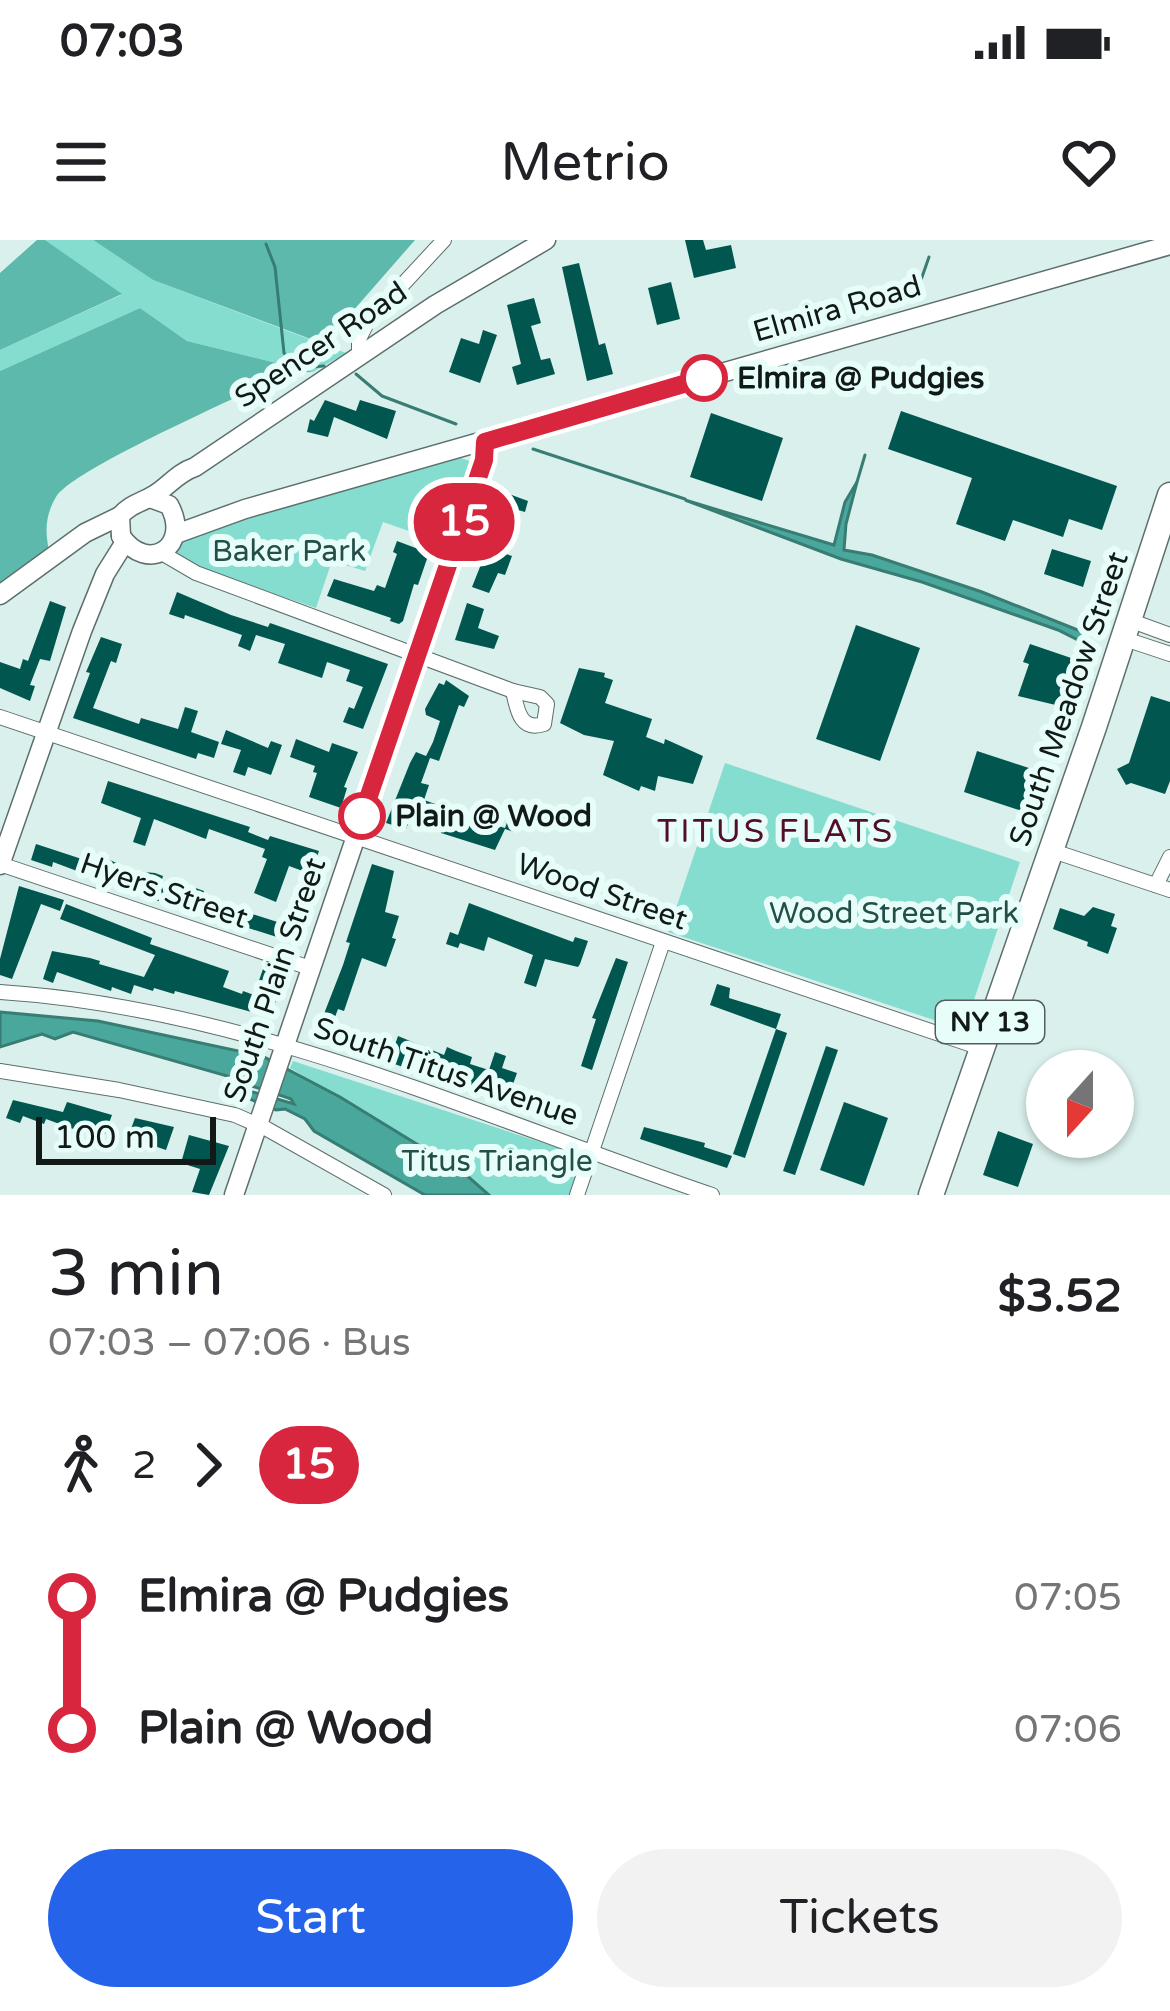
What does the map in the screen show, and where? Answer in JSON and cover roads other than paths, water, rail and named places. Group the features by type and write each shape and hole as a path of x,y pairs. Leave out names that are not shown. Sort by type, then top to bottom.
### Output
{"highway":[{"name":"South Meadow Street","path":"931,1195 1170,495"}],"street":[{"path":"359,354 358,339 367,323 444,240"},
{"name":"Spencer Road","path":"167,513 180,472 195,467 359,354 546,240"},
{"name":"Elmira Road","path":"167,513 244,509 1170,245"},
{"name":"South Plain Street","path":"234,1195 419,656 484,460 485,442"},
{"path":"0,596 136,501 167,513 160,553"},
{"path":"0,865 82,631 129,544 120,516"},
{"path":"74,542 129,544 160,553 180,566 513,691"},
{"path":"1125,629 1170,634"},
{"path":"1125,629 1170,654"},
{"name":"Wood Street","path":"0,717 981,1048"},
{"path":"1050,850 1163,888 1170,857"},
{"name":"Hyers Street","path":"0,865 310,968"},
{"path":"578,1195 664,942"},
{"name":"South Titus Avenue","path":"0,992 130,1008 282,1052 712,1195"},
{"path":"0,1071 260,1118 384,1195"}],"waterway":[{"path":"266,244 275,267 284,353 296,365 324,366"},
{"path":"914,300 929,257"},
{"path":"356,374 382,396 456,424"},
{"path":"533,449 685,499"},
{"path":"857,482 865,455"}],"place":[{"name":"Elmira @ Pudgies","path":"704,378"},
{"name":"Plain @ Wood","path":"362,816"}],"district":[{"name":"TITUS FLATS","path":"776,831"}],"park label":[{"name":"Baker Park","path":"289,551"},
{"name":"Wood Street Park","path":"894,913"},
{"name":"Titus Triangle","path":"497,1161"}]}
